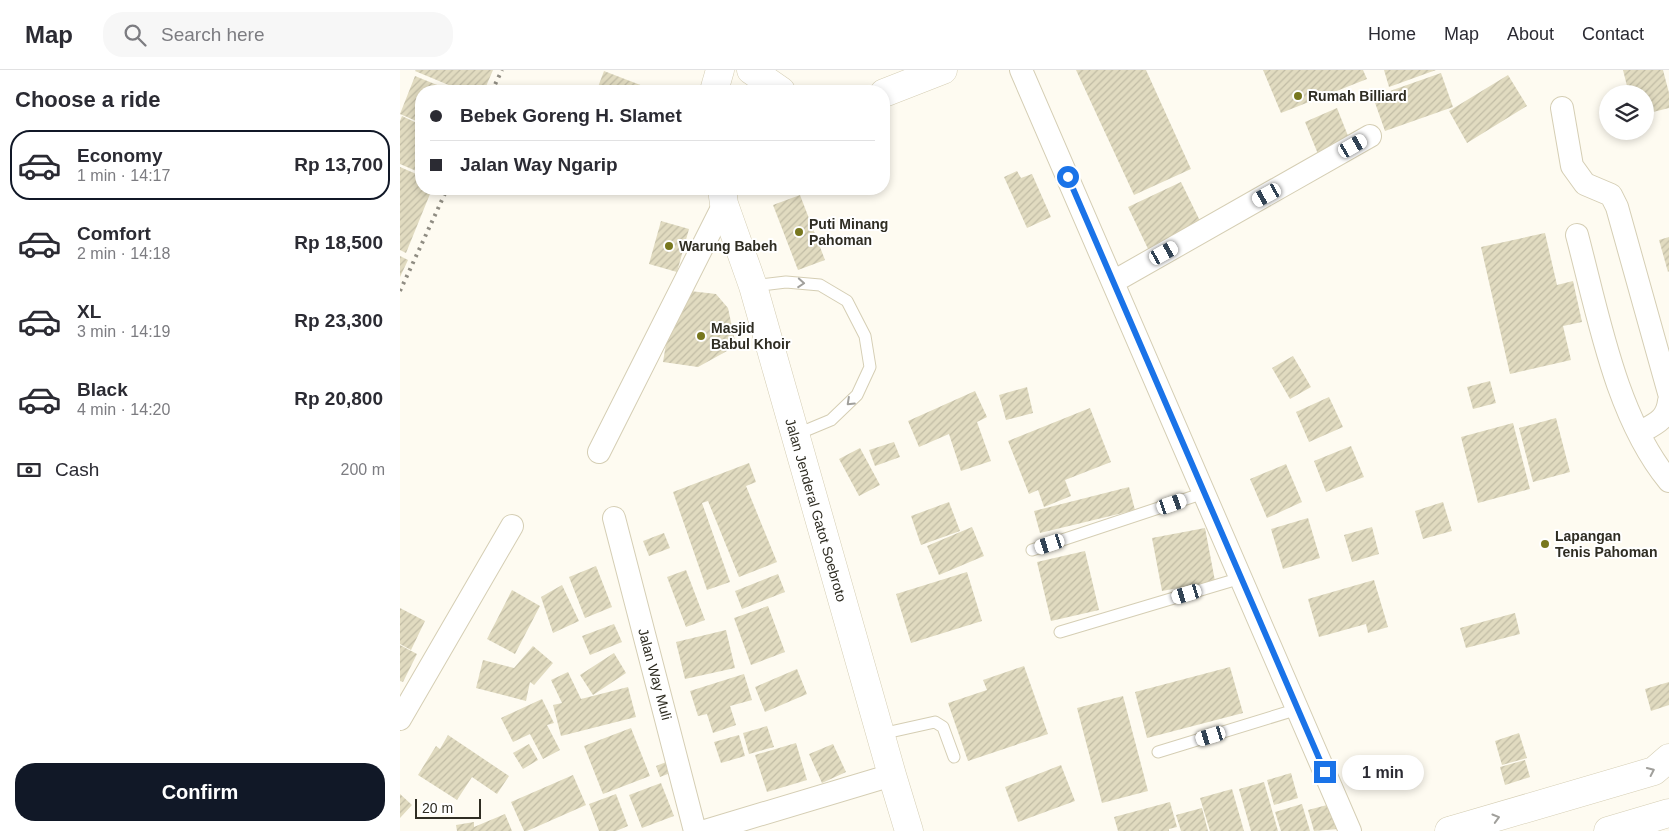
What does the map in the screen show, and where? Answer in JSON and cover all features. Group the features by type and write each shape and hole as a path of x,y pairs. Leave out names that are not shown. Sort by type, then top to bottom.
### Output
{"main road":[{"path":"716,85 720,70"},
{"path":"751,70 772,85"},
{"path":"890,91 943,70"},
{"name":"Jalan Jenderal Gatot Soebroto","path":"723,196 752,286 892,775 910,831"},
{"path":"1451,831 1654,771 1669,758"},
{"path":"1608,831 1669,812"}],"street":[{"path":"1021,70 1350,831"},
{"path":"1562,108 1572,166 1584,184 1611,195 1617,206 1669,393"},
{"path":"1113,282 1370,136"},
{"path":"599,452 723,196"},
{"path":"1577,235 1606,345 1624,398 1639,433 1657,467 1669,481"},
{"path":"1639,433 1658,422 1668,412 1669,401"},
{"name":"Jalan Way Muli","path":"614,518 695,831"},
{"path":"400,719 512,526"},
{"path":"705,831 892,775"}],"lane":[{"path":"752,286 786,282 820,285 847,301 865,336 870,367 857,395 831,420 794,435"},
{"path":"1032,550 1204,493"},
{"path":"1060,632 1241,578"},
{"path":"1158,752 1298,709"},
{"path":"881,734 935,722 943,727 954,757"}],"building":[{"path":"493,70 487,85 449,85 415,71"},
{"path":"1076,70 1146,70 1191,169 1134,195"},
{"name":"Rumah Billiard","path":"1263,70 1363,70 1367,79 1281,113"},
{"path":"1384,70 1436,70 1389,87"},
{"path":"1623,70 1663,70 1669,93 1669,108 1654,112 1654,85 1627,85"},
{"path":"604,71 640,85 599,85"},
{"path":"1441,73 1453,107 1385,131 1373,97"},
{"path":"1508,75 1527,106 1467,143 1449,111"},
{"path":"415,76 437,85 415,85 415,120 400,114"},
{"path":"1337,108 1352,146 1320,159 1305,122"},
{"path":"402,116 415,122 415,170 400,164 400,121"},
{"path":"400,167 415,173 415,195 430,195 406,253 400,250"},
{"path":"1017,171 1021,178 1032,174 1051,217 1027,228 1004,177"},
{"path":"1181,182 1203,227 1150,253 1128,207"},
{"name":"Puti Minang Pahoman","path":"800,195 825,260 798,270 773,205"},
{"name":"Warung Babeh","path":"661,221 689,229 677,272 649,264"},
{"path":"1545,233 1557,285 1573,281 1582,322 1563,326 1571,360 1510,374 1481,247"},
{"path":"1669,237 1669,271 1668,272 1659,240"},
{"path":"400,256 408,260 400,277"},
{"name":"Masjid Babul Khoir","path":"690,291 716,294 728,308 736,346 698,367 663,362 669,326"},
{"path":"1293,356 1311,387 1290,399 1272,368"},
{"path":"1490,381 1496,403 1473,409 1467,387"},
{"path":"1027,387 1033,413 1006,420 999,395"},
{"path":"975,391 987,417 977,422 991,461 961,471 949,434 919,447 908,421"},
{"path":"1329,397 1343,427 1309,442 1296,412"},
{"path":"1090,408 1111,462 1065,480 1071,496 1044,507 1038,490 1029,494 1008,441"},
{"path":"1556,418 1570,472 1533,482 1519,428"},
{"path":"1513,423 1530,489 1478,503 1461,437"},
{"path":"894,442 900,457 875,466 869,450"},
{"path":"1351,446 1364,477 1326,492 1314,461"},
{"path":"860,448 880,485 859,496 839,459"},
{"path":"749,463 756,482 746,486 777,562 739,577 708,501 702,503 730,582 707,590 673,492"},
{"path":"1286,464 1302,502 1267,518 1250,479"},
{"path":"1129,487 1135,510 1040,533 1034,511"},
{"path":"949,502 960,531 921,545 911,516"},
{"path":"1443,502 1452,531 1423,539 1415,511"},
{"path":"1308,518 1320,558 1283,569 1271,529"},
{"path":"972,527 984,556 939,575 927,546"},
{"path":"1372,527 1379,554 1352,562 1344,535"},
{"path":"1205,528 1215,581 1162,591 1152,538"},
{"path":"664,533 670,548 649,556 643,541"},
{"path":"1085,551 1099,610 1051,621 1037,562"},
{"path":"596,566 612,607 585,618 569,577"},
{"path":"686,570 705,620 686,627 667,577"},
{"path":"967,572 982,621 911,643 896,594"},
{"path":"778,574 785,592 742,609 735,591"},
{"path":"1374,580 1388,627 1368,633 1366,624 1319,637 1308,599"},
{"path":"562,585 579,621 553,633 541,597"},
{"path":"512,590 540,606 515,654 487,639"},
{"path":"768,606 785,652 751,665 734,618"},
{"path":"400,608 425,621 411,650 400,644"},
{"path":"1515,613 1520,634 1466,648 1460,628"},
{"path":"614,624 622,642 590,655 582,636"},
{"path":"726,630 735,668 685,679 676,642"},
{"path":"400,645 417,654 403,682 400,681"},
{"path":"533,646 553,663 534,685 530,682 526,701 476,688 483,660 514,668"},
{"path":"614,653 626,673 593,695 580,675"},
{"path":"1024,666 1048,734 968,761 948,703 987,690 983,680"},
{"path":"1230,667 1243,713 1147,738 1135,692"},
{"path":"797,669 807,694 765,712 755,687"},
{"path":"568,672 581,699 628,687 636,717 561,736 553,705 562,703 551,680"},
{"path":"744,674 752,700 730,706 736,725 713,733 707,714 698,716 690,691"},
{"path":"1669,682 1669,705 1651,711 1645,689"},
{"path":"1123,696 1148,791 1102,803 1077,708"},
{"path":"542,699 554,723 547,725 560,750 543,759 530,734 513,742 501,718"},
{"path":"767,726 774,747 749,754 743,733"},
{"path":"631,728 650,776 603,794 584,746"},
{"path":"1519,733 1527,758 1502,765 1495,741"},
{"path":"448,735 509,776 497,794 472,777 457,800 418,775 436,746 440,749"},
{"path":"739,735 745,756 721,763 714,742"},
{"path":"796,743 807,780 767,792 755,755"},
{"path":"529,744 538,760 523,769 513,753"},
{"path":"833,744 846,772 822,783 809,754"},
{"path":"674,759 678,770 660,777 656,766"},
{"path":"1525,760 1530,777 1505,785 1500,767"},
{"path":"1061,765 1075,801 1018,822 1005,787"},
{"path":"1291,773 1298,798 1274,805 1267,780"},
{"path":"573,775 586,805 524,831 511,802"},
{"path":"1264,782 1278,831 1251,831 1239,789"},
{"path":"661,783 674,816 642,828 629,795"},
{"path":"1232,789 1244,831 1210,831 1200,798"},
{"path":"400,794 412,805 400,818"},
{"path":"616,794 628,826 616,831 599,831 589,804"},
{"path":"1170,802 1177,827 1169,829 1169,831 1118,831 1114,817"},
{"path":"1302,804 1310,831 1281,831 1275,812"},
{"path":"1331,804 1338,829 1314,831 1308,810"},
{"path":"1202,808 1208,831 1181,831 1176,815"},
{"path":"505,814 512,831 457,831 456,825 474,822 474,827"}],"railway":[{"path":"495,85 502,70"},
{"path":"400,291 444,195"}],"place":[{"name":"Rumah Billiard","path":"1298,96"},
{"name":"Puti Minang Pahoman","path":"799,232"},
{"name":"Warung Babeh","path":"669,246"},
{"name":"Masjid Babul Khoir","path":"701,336"},
{"name":"Lapangan Tenis Pahoman","path":"1545,544"}],"route":[{"path":"1068,177 1325,772"}]}
